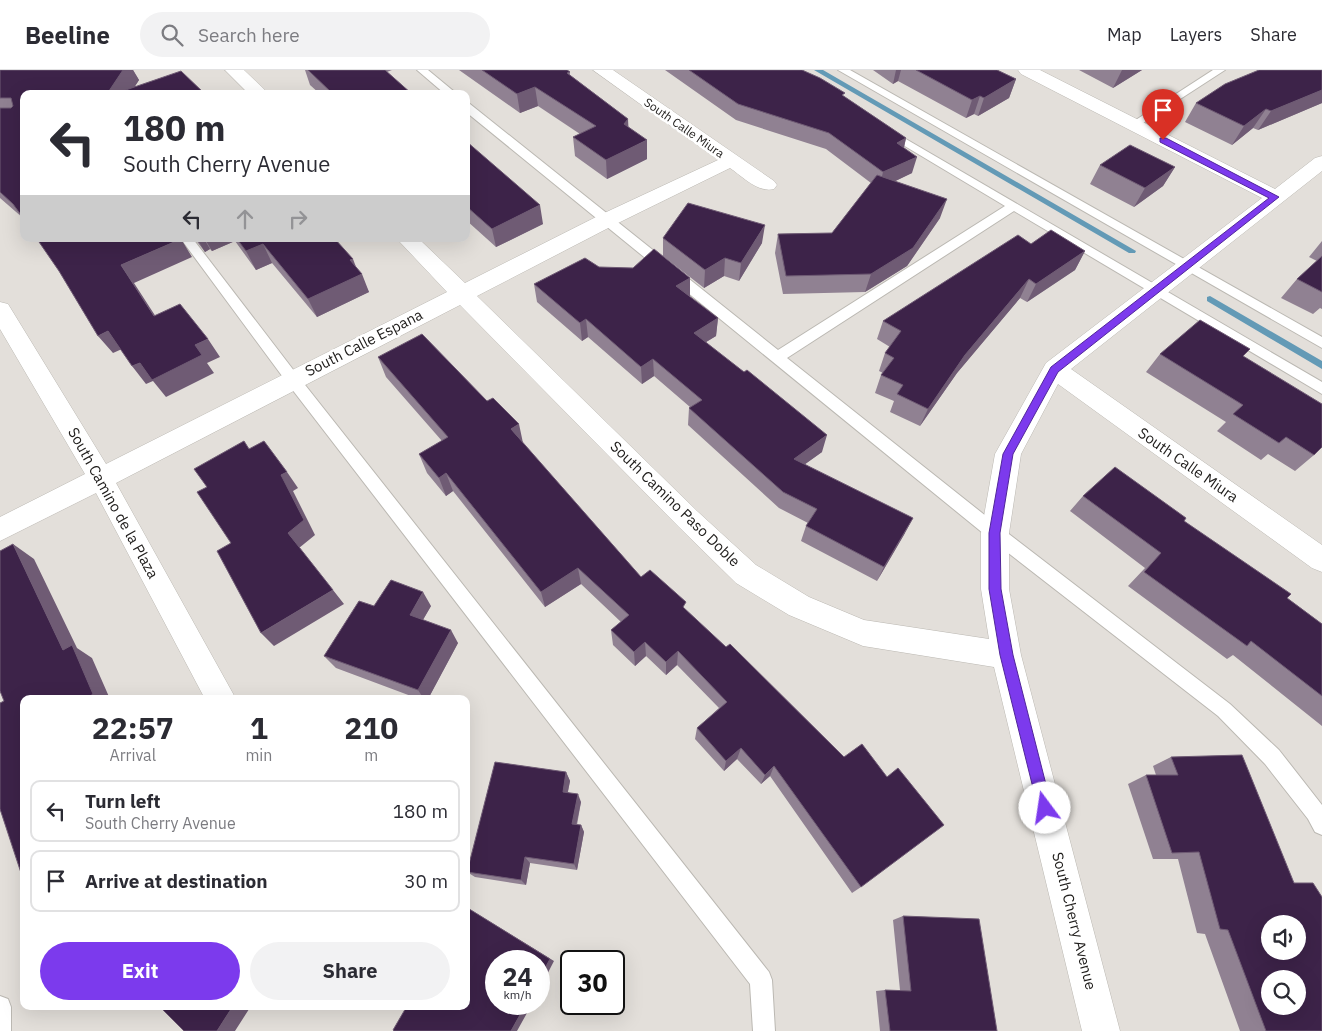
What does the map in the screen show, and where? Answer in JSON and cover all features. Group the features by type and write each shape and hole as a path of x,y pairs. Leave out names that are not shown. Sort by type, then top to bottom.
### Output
{"street":[{"path":"234,70 256,90"},
{"name":"South Calle Miura","path":"602,70 767,185"},
{"path":"1026,70 1275,197"},
{"name":"South Calle Espana","path":"0,530 462,293 730,161"},
{"name":"South Cherry Avenue","path":"1101,1031 1006,655 995,589 995,533 1008,454 1054,369 1322,162"},
{"name":"South Camino Paso Doble","path":"410,242 688,519 746,574 799,606 863,633 1006,655"},
{"name":"South Camino de la Plaza","path":"0,310 101,479 219,695"},
{"name":"South Calle Miura","path":"1054,369 1322,560"}],"lane":[{"path":"422,70 447,90"},
{"path":"843,70 1322,343"},
{"path":"1133,124 1220,70"},
{"path":"470,109 995,533 1224,710 1272,758 1315,812 1322,824"},
{"path":"878,125 1322,388"},
{"path":"778,357 1014,206"},
{"path":"190,242 293,380 761,980 764,1031"},
{"path":"0,1008 0,1031"}],"building":[{"path":"0,70 123,70 110,90 20,90 20,214 0,192 0,108 11,108 13,106 11,98 0,98"},
{"path":"308,70 385,70 408,90 329,90"},
{"path":"482,70 567,70 570,72 567,73 628,119 624,124 647,140 606,160 573,137 596,126 535,87 517,94"},
{"path":"689,70 802,70 845,93 842,95 906,138 897,143 917,157 883,172 829,133 738,104"},
{"path":"916,70 997,70 1016,79 984,98 980,96 972,100"},
{"path":"1259,70 1322,70 1322,90 1271,111 1266,109 1244,126 1196,103 1225,84"},
{"path":"181,71 201,90 126,90"},
{"path":"470,144 540,205 492,229 470,210"},
{"path":"1130,145 1175,167 1145,188 1100,165"},
{"path":"877,175 947,199 913,248 871,274 786,276 778,234 832,233"},
{"path":"688,203 765,225 741,263 725,258 705,270 663,238"},
{"path":"1051,230 1085,251 1036,284 1029,279 965,355 928,409 897,394 903,385 881,375 894,358 885,353 901,331 883,321 1018,235 1031,244"},
{"path":"39,242 174,242 121,265 154,316 180,304 208,339 195,345 202,355 152,380 140,363 132,366 108,331 98,336"},
{"path":"239,242 338,242 353,259 350,260 362,274 308,299 263,244 246,251"},
{"path":"654,249 690,278 676,286 718,318 694,333 744,372 747,370 827,435 794,459 913,518 884,567 806,526 817,509 783,492 689,408 702,400 653,359 641,367 586,319 580,323 534,284 585,258 599,267 633,268"},
{"path":"1322,256 1322,292 1297,279"},
{"path":"1200,320 1250,349 1243,356 1322,404 1322,447 1314,455 1286,437 1279,443 1233,414 1243,405 1160,354"},
{"path":"422,334 487,401 493,398 519,424 511,429 641,577 650,570 686,602 683,607 726,647 730,644 844,757 862,744 887,777 898,768 944,825 861,887 774,766 765,775 741,748 726,761 697,728 727,702 678,651 666,662 645,642 634,652 611,630 629,615 578,568 541,592 446,473 439,478 419,454 448,437 378,357"},
{"path":"244,441 249,449 264,441 287,472 281,475 304,520 288,533 333,590 261,633 217,551 231,543 197,492 207,487 194,469"},
{"path":"1115,467 1186,518 1184,521 1291,594 1287,598 1322,624 1322,696 1251,641 1247,646 1144,572 1161,553 1083,496"},
{"path":"13,544 63,650 72,645 93,694 20,695 20,870 0,809 0,703 4,701 0,691 0,551"},
{"path":"391,580 423,592 410,615 451,630 418,690 324,656 359,601 374,606"},
{"path":"1242,755 1294,883 1313,883 1322,897 1322,1031 1266,1031 1228,930 1220,929 1199,852 1172,853 1146,775 1178,775 1171,757"},
{"path":"495,762 566,772 563,792 578,794 572,824 581,825 574,864 525,857 521,880 470,872 470,860"},
{"path":"470,909 535,950 485,950 485,1015 520,1015 511,1031 394,1031 405,1010 470,1010"},
{"path":"903,916 979,919 997,1031 890,1031 885,990 911,991"},
{"path":"163,1010 230,1010 217,1031 184,1031"}],"waterway":[{"path":"818,70 1132,251"},
{"path":"1210,299 1322,365"}],"route":[{"path":"1045,808 1006,655 995,589 995,533 1008,454 1054,369 1275,197 1163,140"}]}
